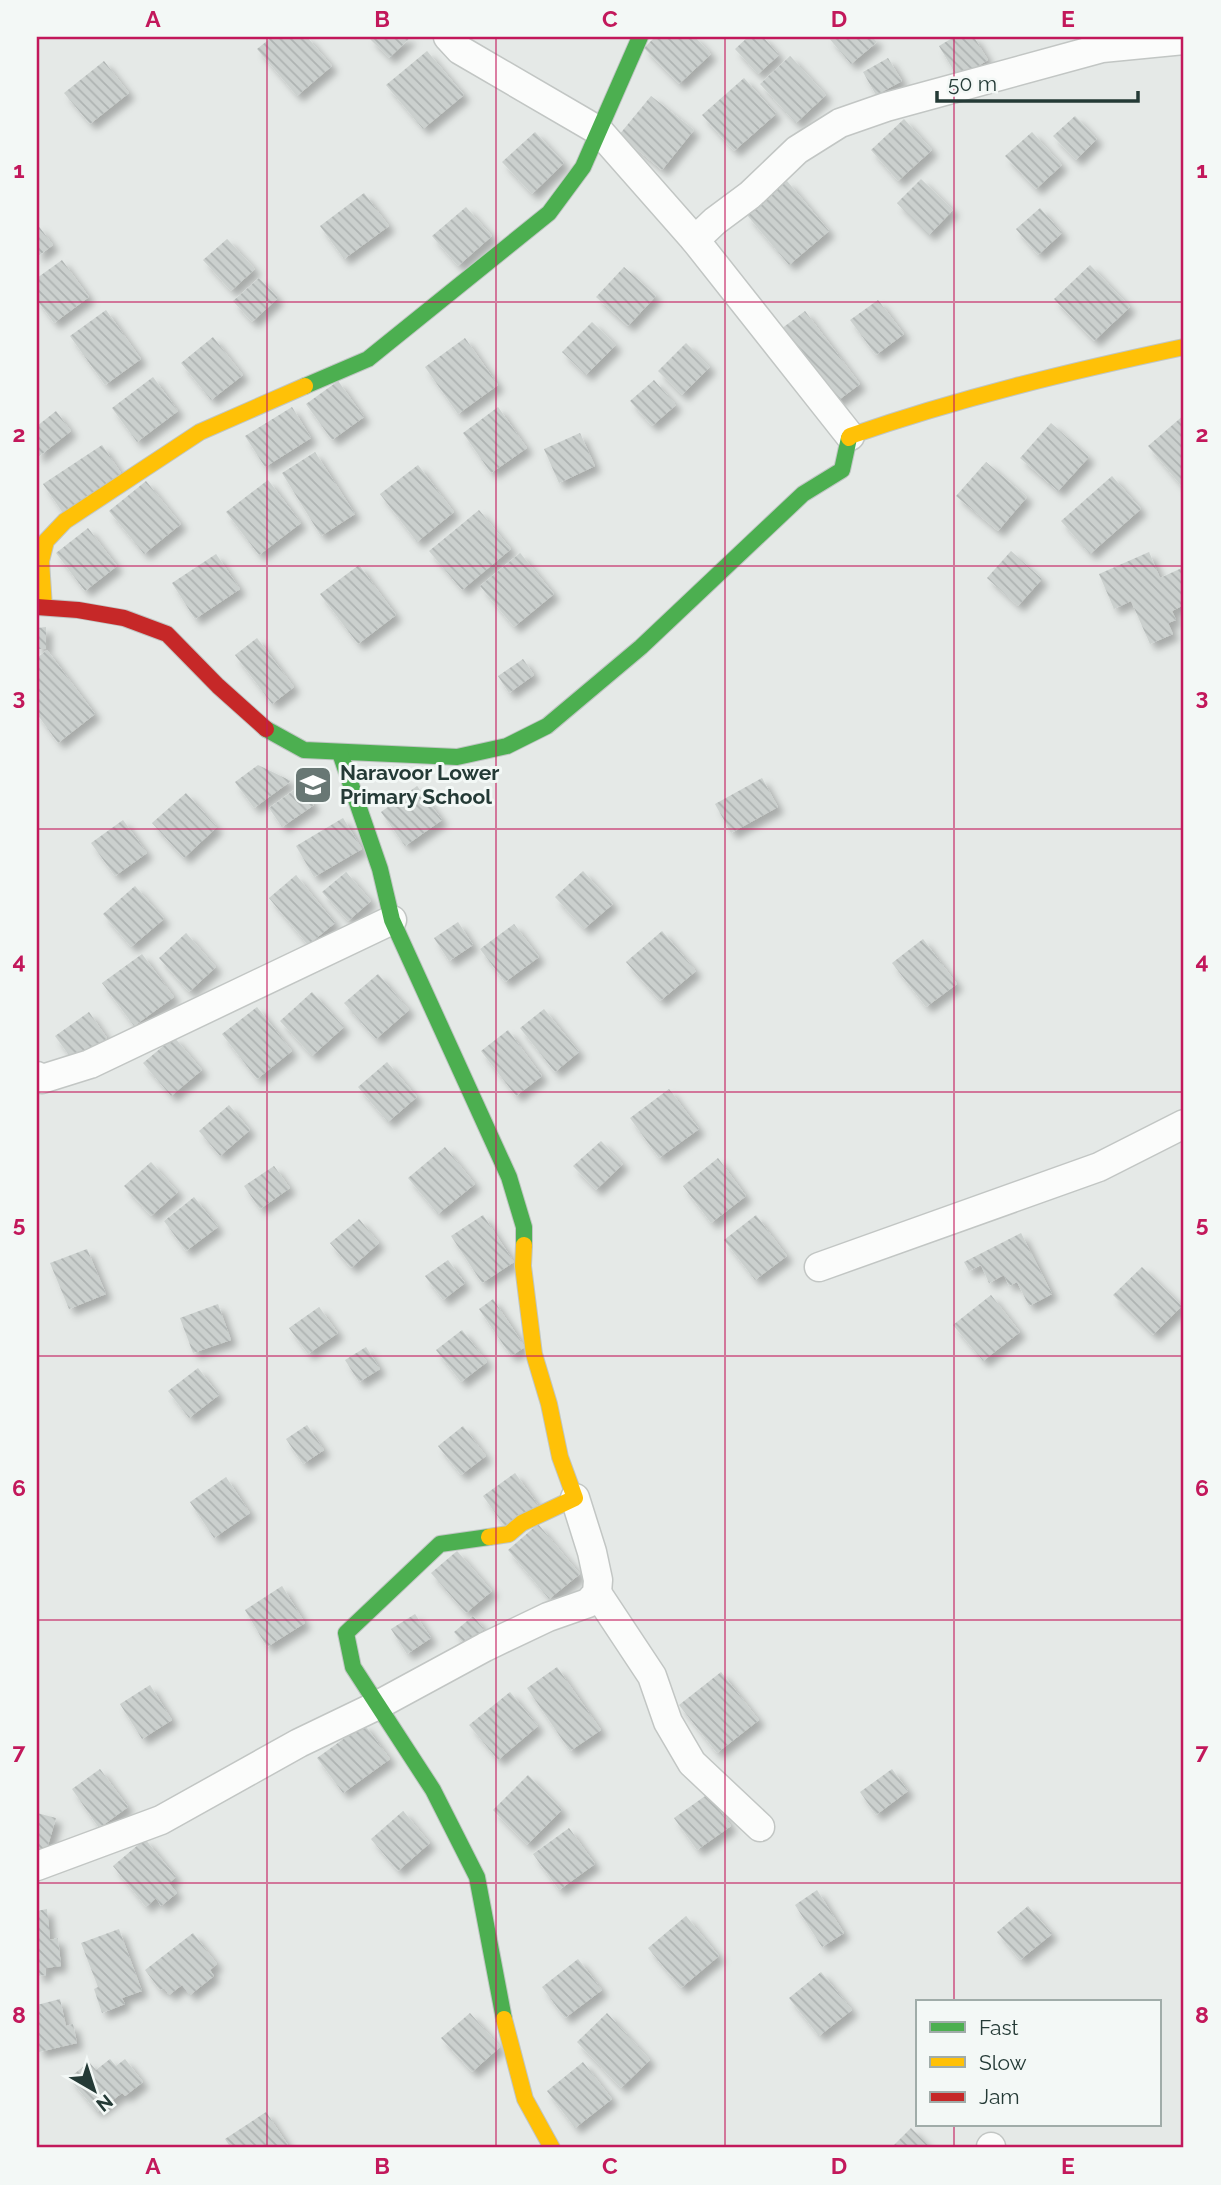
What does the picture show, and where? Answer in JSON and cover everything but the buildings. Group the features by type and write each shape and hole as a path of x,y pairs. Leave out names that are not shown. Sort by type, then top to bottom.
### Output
{"street":[{"path":"448,37 460,50 599,131 695,240 850,436"},
{"path":"640,37 583,167 549,213 368,359 200,432 65,521 46,541 41,561 40,607 124,618 167,634 218,686 270,733 304,750 457,757 507,746 547,726 641,647 803,494 842,470 850,436"},
{"path":"695,240 750,195 797,150 840,123 886,107 1102,48 1184,40"},
{"path":"850,436 915,412 1060,373 1184,347"},
{"path":"340,753 380,869 392,920 509,1177 517,1202 524,1227 523,1266 534,1354 549,1404 560,1457 592,1552 598,1580 597,1593 652,1676 668,1722 692,1763 760,1827"},
{"path":"37,1076 42,1079 90,1064 392,920"},
{"path":"818,1267 1099,1167 1184,1124"},
{"path":"552,2148 525,2099 507,2036 477,1877 433,1790 353,1667 346,1633 440,1544 509,1534 522,1523 575,1498"},
{"path":"37,1866 161,1820 299,1742 378,1705 485,1647 548,1617 587,1603 597,1593"}],"traffic: fast":[{"path":"305,386 368,359 549,213 583,167 640,37"},
{"path":"266,729 304,750 457,757 507,746 547,726 641,647 803,494 842,470 849,438"},
{"path":"340,753 380,869 392,920 509,1177 524,1227 524,1245"},
{"path":"489,1537 440,1544 346,1633 353,1667 433,1790 477,1877 504,2019"}],"traffic: slow":[{"path":"849,438 891,422 974,397 1184,347"},
{"path":"44,607 41,561 46,541 65,521 200,432 305,386"},
{"path":"489,1537 509,1534 522,1523 575,1498 560,1457 549,1404 534,1354 523,1266 524,1245"},
{"path":"504,2019 525,2099 552,2148"}],"traffic: jam":[{"path":"37,607 78,610 124,618 167,634 218,686 266,729"}],"place":[{"name":"Naravoor Lower Primary School","path":"313,785"}]}
